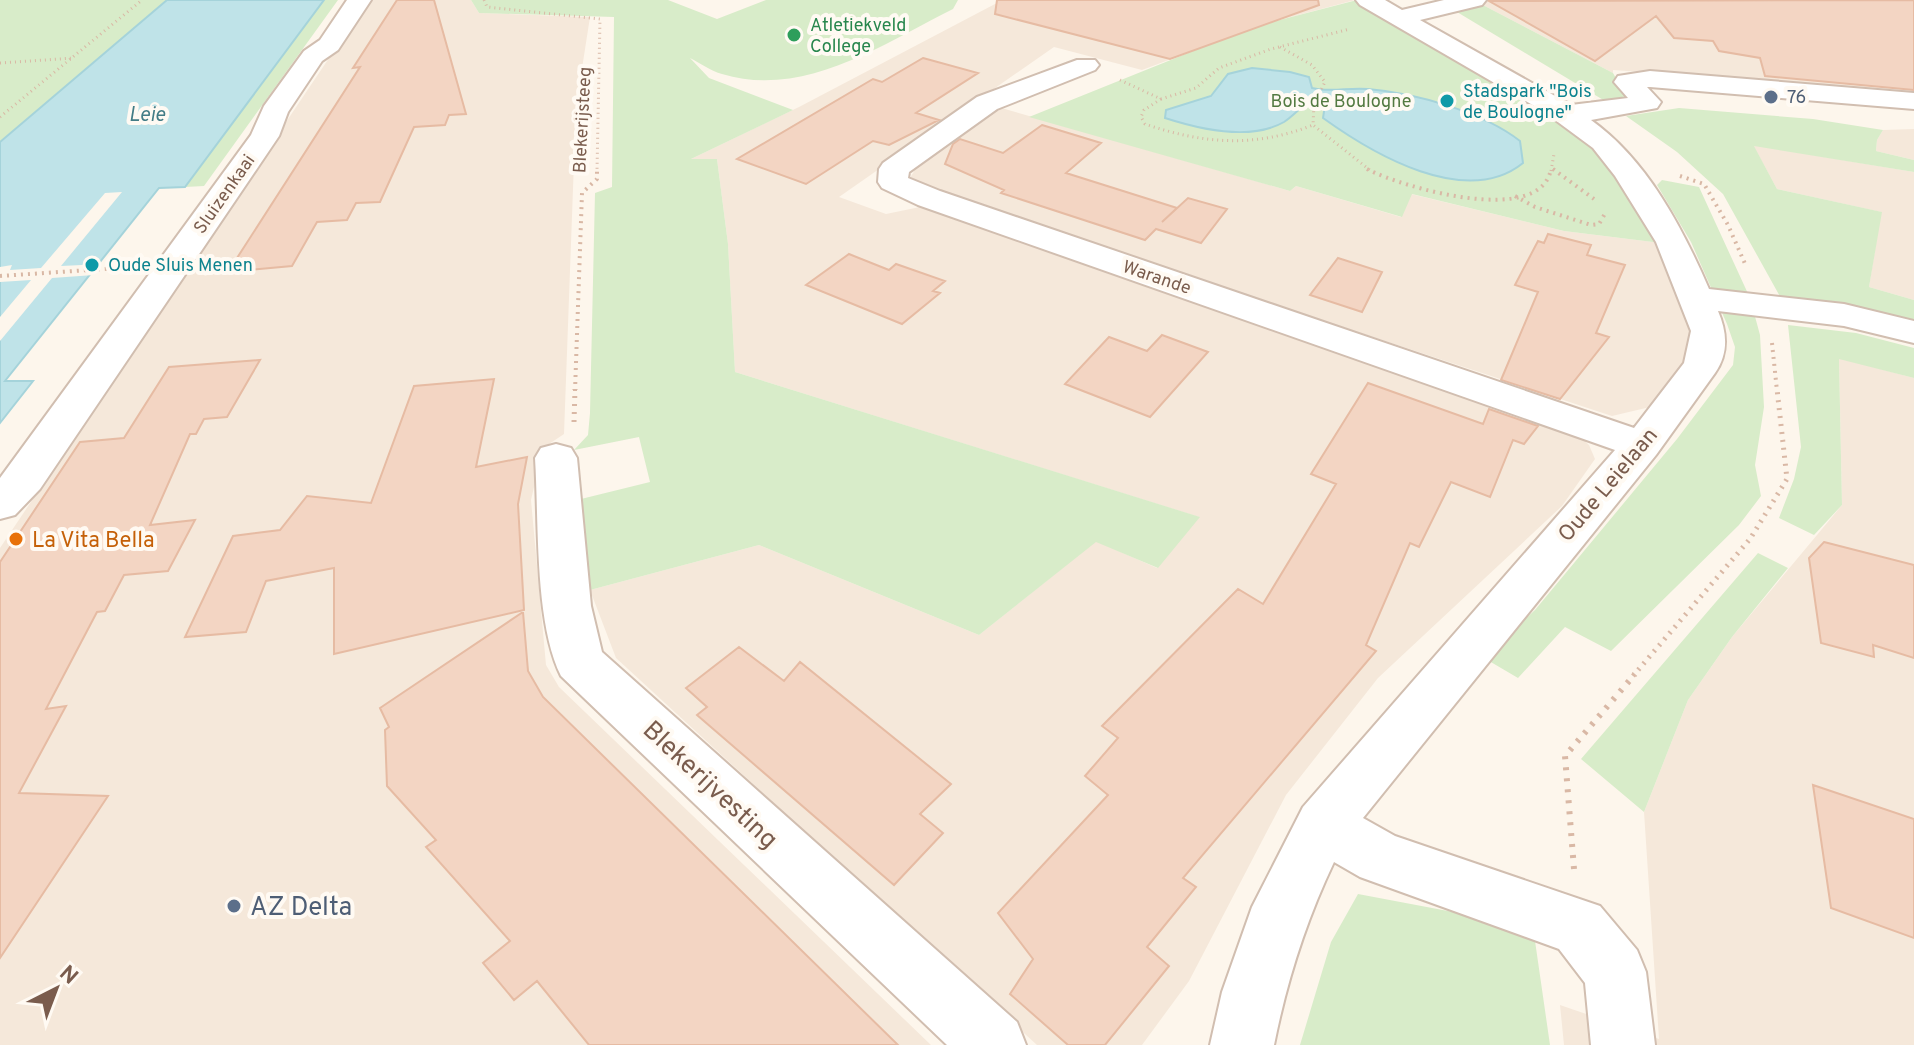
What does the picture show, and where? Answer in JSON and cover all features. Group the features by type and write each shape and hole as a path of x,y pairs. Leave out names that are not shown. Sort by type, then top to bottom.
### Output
{"street":[{"name":"Sluizenkaai","path":"0,504 25,479 265,136 274,112 289,90 313,56 329,45 359,0"},
{"name":"Oude Leielaan","path":"1242,1045 1253,992 1282,907 1323,825 1642,445 1702,365 1709,331 1672,242 1628,172 1603,142 1566,114 1368,0"},
{"path":"1401,17 1474,0"},
{"name":"Warande","path":"1086,65 987,103 894,169 893,182 929,198 1642,445"},
{"path":"1647,102 1627,82 1650,79 1914,101"},
{"path":"1566,114 1668,100 1906,119 1914,111"},
{"path":"1697,298 1844,315 1914,332"},
{"name":"Blekerijvesting","path":"565,447 567,606 579,662 994,1045"},
{"path":"1323,825 1380,858 1579,927 1615,972 1623,1045"}],"path":[{"path":"0,117 142,0"},
{"name":"Blekerijsteeg","path":"484,0 487,7 600,19 597,179 582,193 565,447"},
{"path":"1313,125 1272,141 1206,141 1145,124 1141,117 1144,110 1161,99 1196,88 1219,68 1280,47 1401,17"},
{"path":"1280,47 1302,59 1322,75 1325,82 1314,104 1313,125 1340,152 1358,164 1415,190 1454,199 1484,201 1533,191 1553,169 1555,155 1550,147"},
{"path":"0,63 74,58"},
{"path":"1086,65 1161,99"},
{"path":"1515,196 1564,217 1599,224 1606,210 1553,169"},
{"path":"0,276 99,269"}],"shaded area":[{"path":"368,0 471,0 479,13 590,17 576,107 564,434 543,448 531,500 546,665 559,687 931,1045 0,1045 0,548"},
{"path":"1013,0 1355,0 1226,34 1198,49 1142,70 1054,47 839,197 886,214 920,207 1571,428 1589,445 1595,459 1562,506 1378,678 1286,795 1189,981 1142,1045 1037,1045 616,658 590,590 759,545 979,635 1096,541 1157,568 1199,517 735,372 728,244 717,159 689,160 799,107 995,4"},
{"path":"1492,0 1914,0 1914,96 1898,90 1613,70 1613,73 1479,3"},
{"path":"998,107 1290,191 1296,186 1401,217 1411,194 1564,231 1661,243 1695,327 1690,355 1650,407 1612,416 916,186 910,178 918,165"},
{"path":"1914,129 1914,160 1876,151 1877,140 1883,130"},
{"path":"1753,145 1914,172 1914,300 1869,287 1881,212 1777,189"},
{"path":"1839,358 1914,378 1914,1045 1564,1045 1560,1005 1659,1039 1644,812 1688,700 1732,637 1842,505"}],"green space":[{"path":"0,0 169,0 0,144"},
{"path":"324,0 338,0 204,186 185,187"},
{"path":"471,0 668,0 717,19 766,0 958,0 953,9 871,52 813,74 753,80 718,73 690,58 709,78 793,110 691,159 717,159 728,244 735,372 1200,517 1158,568 1096,542 979,635 759,545 590,590 581,499 650,482 639,437 574,450 588,435 590,413 595,193 612,187 614,17 479,13"},
{"name":"Bois de Boulogne","path":"1357,0 1525,100 1590,145 1661,243 1564,231 1412,194 1402,217 1296,186 1290,191 1029,117 1198,49 1226,34"},
{"path":"1479,3 1613,73 1629,101 1610,104 1452,9"},
{"path":"1679,108 1813,119 1883,130 1877,140 1876,151 1914,160 1914,172 1754,146 1777,189 1882,212 1869,287 1914,300 1914,324 1782,300 1723,194 1677,152 1626,116"},
{"path":"1662,180 1699,187 1750,298 1760,335 1764,407 1755,465 1761,496 1739,525 1611,651 1565,627 1518,678 1484,658 1535,610 1677,439 1733,365 1735,347 1727,324 1691,242 1657,185"},
{"path":"1788,325 1856,333 1914,348 1914,378 1839,359 1842,505 1814,535 1779,518 1794,479 1801,447"},
{"path":"1758,553 1788,568 1732,637 1688,700 1644,812 1581,759"},
{"path":"1358,894 1533,927 1550,1045 1300,1045 1331,942"}],"water":[{"name":"Leie","path":"167,0 324,0 185,187 159,188 5,381 33,381 0,423 0,142"},
{"path":"1252,68 1309,77 1312,88 1387,91 1468,113 1520,141 1523,163 1500,176 1475,180 1420,171 1367,147 1323,118 1325,105 1308,102 1284,122 1256,131 1209,129 1165,118 1166,110 1211,96 1228,74"}],"pier":[{"name":"Oude Sluis Menen","path":"122,192 61,266 103,264 94,275 52,278 0,341 0,317 31,280 0,282 0,267 12,265 10,270 41,268 105,193"}],"building":[{"path":"397,0 434,0 466,114 449,115 445,125 414,127 380,202 356,203 347,220 317,222 292,266 228,272 360,67 353,68"},
{"path":"997,0 1318,0 1319,5 1170,59 995,14"},
{"path":"1914,0 1914,90 1765,76 1760,58 1719,51 1713,41 1674,38 1656,16 1595,61 1489,1"},
{"path":"923,58 978,73 916,113 939,120 889,145 873,141 806,184 737,159 873,79 882,82"},
{"path":"1042,125 1101,143 1066,173 1177,208 1162,222 1188,198 1227,209 1201,243 1156,229 1145,240 1001,193 1004,190 945,164 953,144 960,139 1003,153"},
{"path":"1548,234 1591,245 1587,255 1625,265 1596,333 1609,337 1560,399 1501,380 1538,292 1515,285 1538,241 1544,243"},
{"path":"849,254 889,270 896,264 945,281 933,291 940,293 902,324 806,285"},
{"path":"1338,258 1382,272 1362,312 1310,295"},
{"path":"1162,335 1208,352 1150,417 1065,384 1109,337 1147,351"},
{"path":"260,360 227,417 204,419 196,434 190,434 150,525 195,520 168,571 124,575 105,611 97,612 46,709 66,706 19,793 108,796 0,958 0,562 80,442 124,438 169,367"},
{"path":"494,379 476,467 527,457 518,504 524,610 334,654 334,568 266,581 246,632 185,637 233,536 280,530 307,496 371,503 414,386"},
{"path":"1368,383 1483,424 1489,409 1538,426 1524,444 1513,440 1490,497 1451,482 1419,547 1410,543 1366,645 1376,651 1183,878 1196,887 1147,947 1169,966 1105,1045 1068,1045 1010,994 1033,959 998,913 1108,795 1085,776 1118,738 1102,726 1238,589 1263,604 1336,484 1311,474"},
{"path":"1824,542 1914,565 1914,658 1873,645 1874,657 1821,643 1809,558"},
{"path":"523,612 528,671 543,697 898,1045 589,1045 537,981 514,1000 483,963 510,941 426,847 436,840 387,786 385,730 389,727 380,708"},
{"path":"739,647 784,681 800,662 951,784 920,814 943,833 894,885 697,715 707,707 686,688"},
{"path":"1813,785 1914,819 1914,938 1831,908"}],"place":[{"name":"Atletiekveld College","path":"794,35"},
{"name":"76","path":"1771,97"},
{"name":"Stadspark \"Bois de Boulogne\"","path":"1447,101"},
{"name":"Oude Sluis Menen","path":"92,265"},
{"name":"La Vita Bella","path":"16,539"},
{"name":"AZ Delta","path":"234,906"}]}
